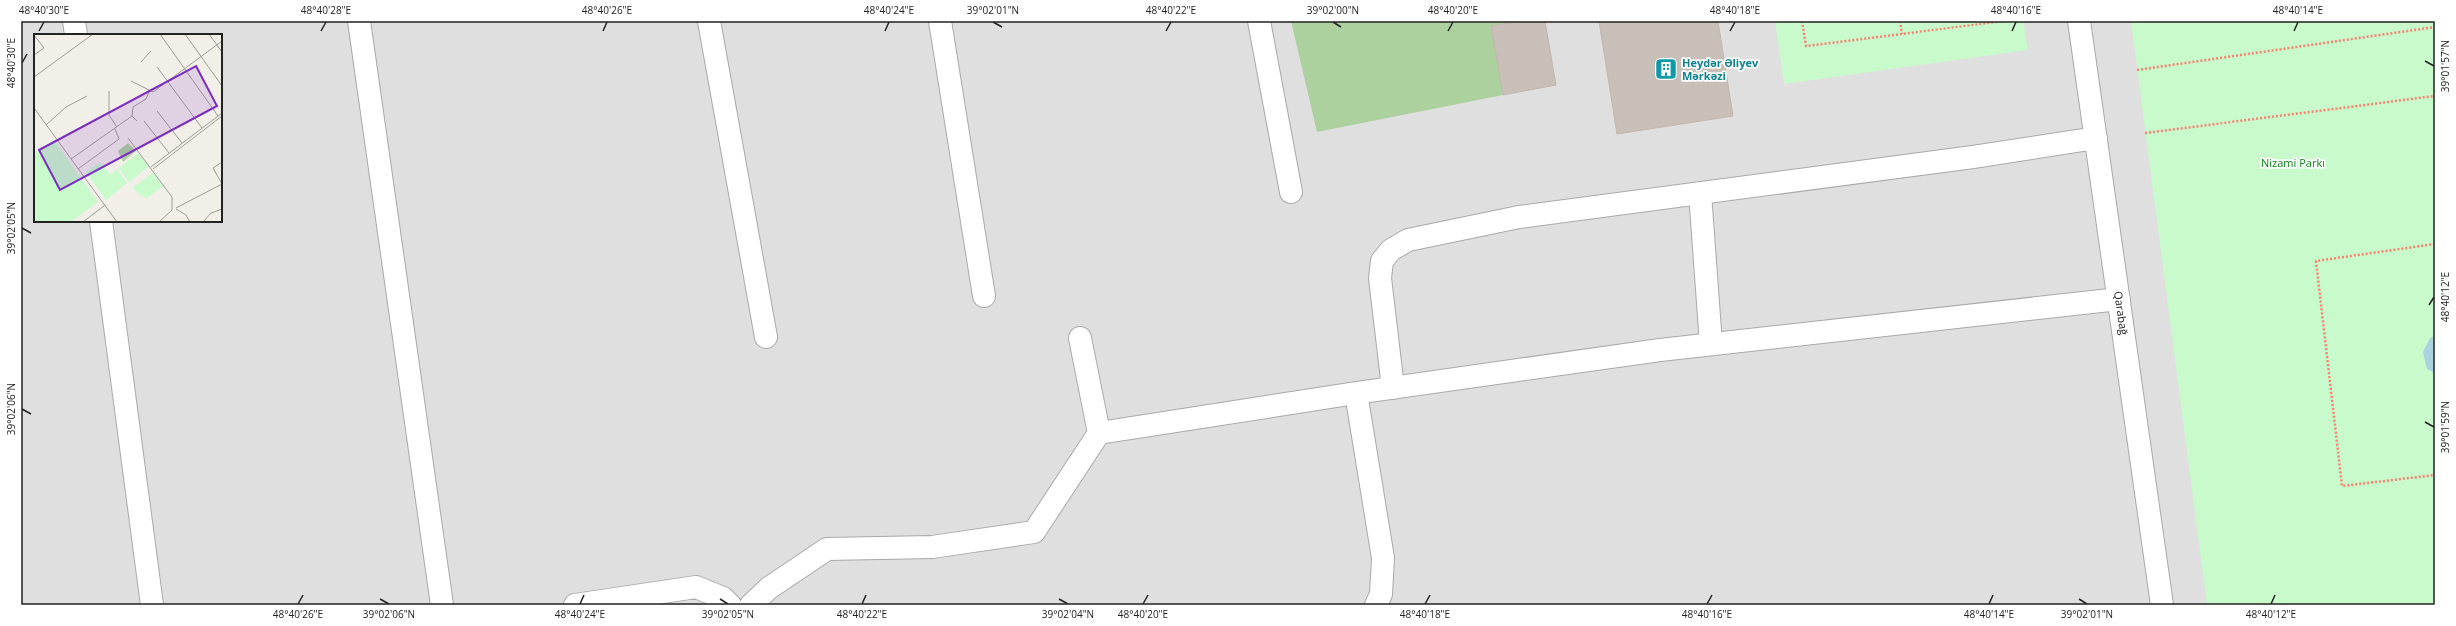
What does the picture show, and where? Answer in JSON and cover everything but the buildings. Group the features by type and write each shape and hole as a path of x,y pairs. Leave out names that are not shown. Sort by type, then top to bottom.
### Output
{"street":[{"path":"74,21 76,34"},
{"path":"359,21 442,605"},
{"path":"709,21 766,336"},
{"path":"940,21 984,296"},
{"path":"1259,21 1291,192"},
{"name":"Qarabağ","path":"2079,21 2162,605"},
{"path":"1393,388 1380,278 1382,261 1391,250 1408,240 1520,217 1965,158 2096,138"},
{"path":"1700,193 1711,344"},
{"path":"101,222 152,605"},
{"path":"1099,433 1356,393 1711,344 2119,299"},
{"path":"751,605 769,588 827,549 932,547 1034,532 1099,433 1080,338"},
{"path":"1356,393 1383,558 1381,594 1376,605"},
{"path":"575,605 696,587 723,598 730,605"}],"path":[{"path":"1802,21 1806,46 2004,21"},
{"path":"1900,21 1902,34"},
{"path":"2137,70 2435,27"},
{"path":"2146,133 2435,96"},
{"path":"2435,244 2316,261 2342,486 2435,475"}],"shaded area":[{"path":"21,21 2435,21 2435,605 21,605"}],"green space":[{"path":"1291,21 1520,21 1491,26 1503,95 1317,132"},
{"path":"1775,21 2023,21 2028,50 1784,84"},
{"name":"Nizami Parkı","path":"2131,21 2435,21 2435,605 2207,605"}],"water":[{"path":"2435,336 2435,373 2427,369 2423,352 2430,338"}],"place":[{"name":"Heydər Əliyev Mərkəzi","path":"1666,69"}]}
